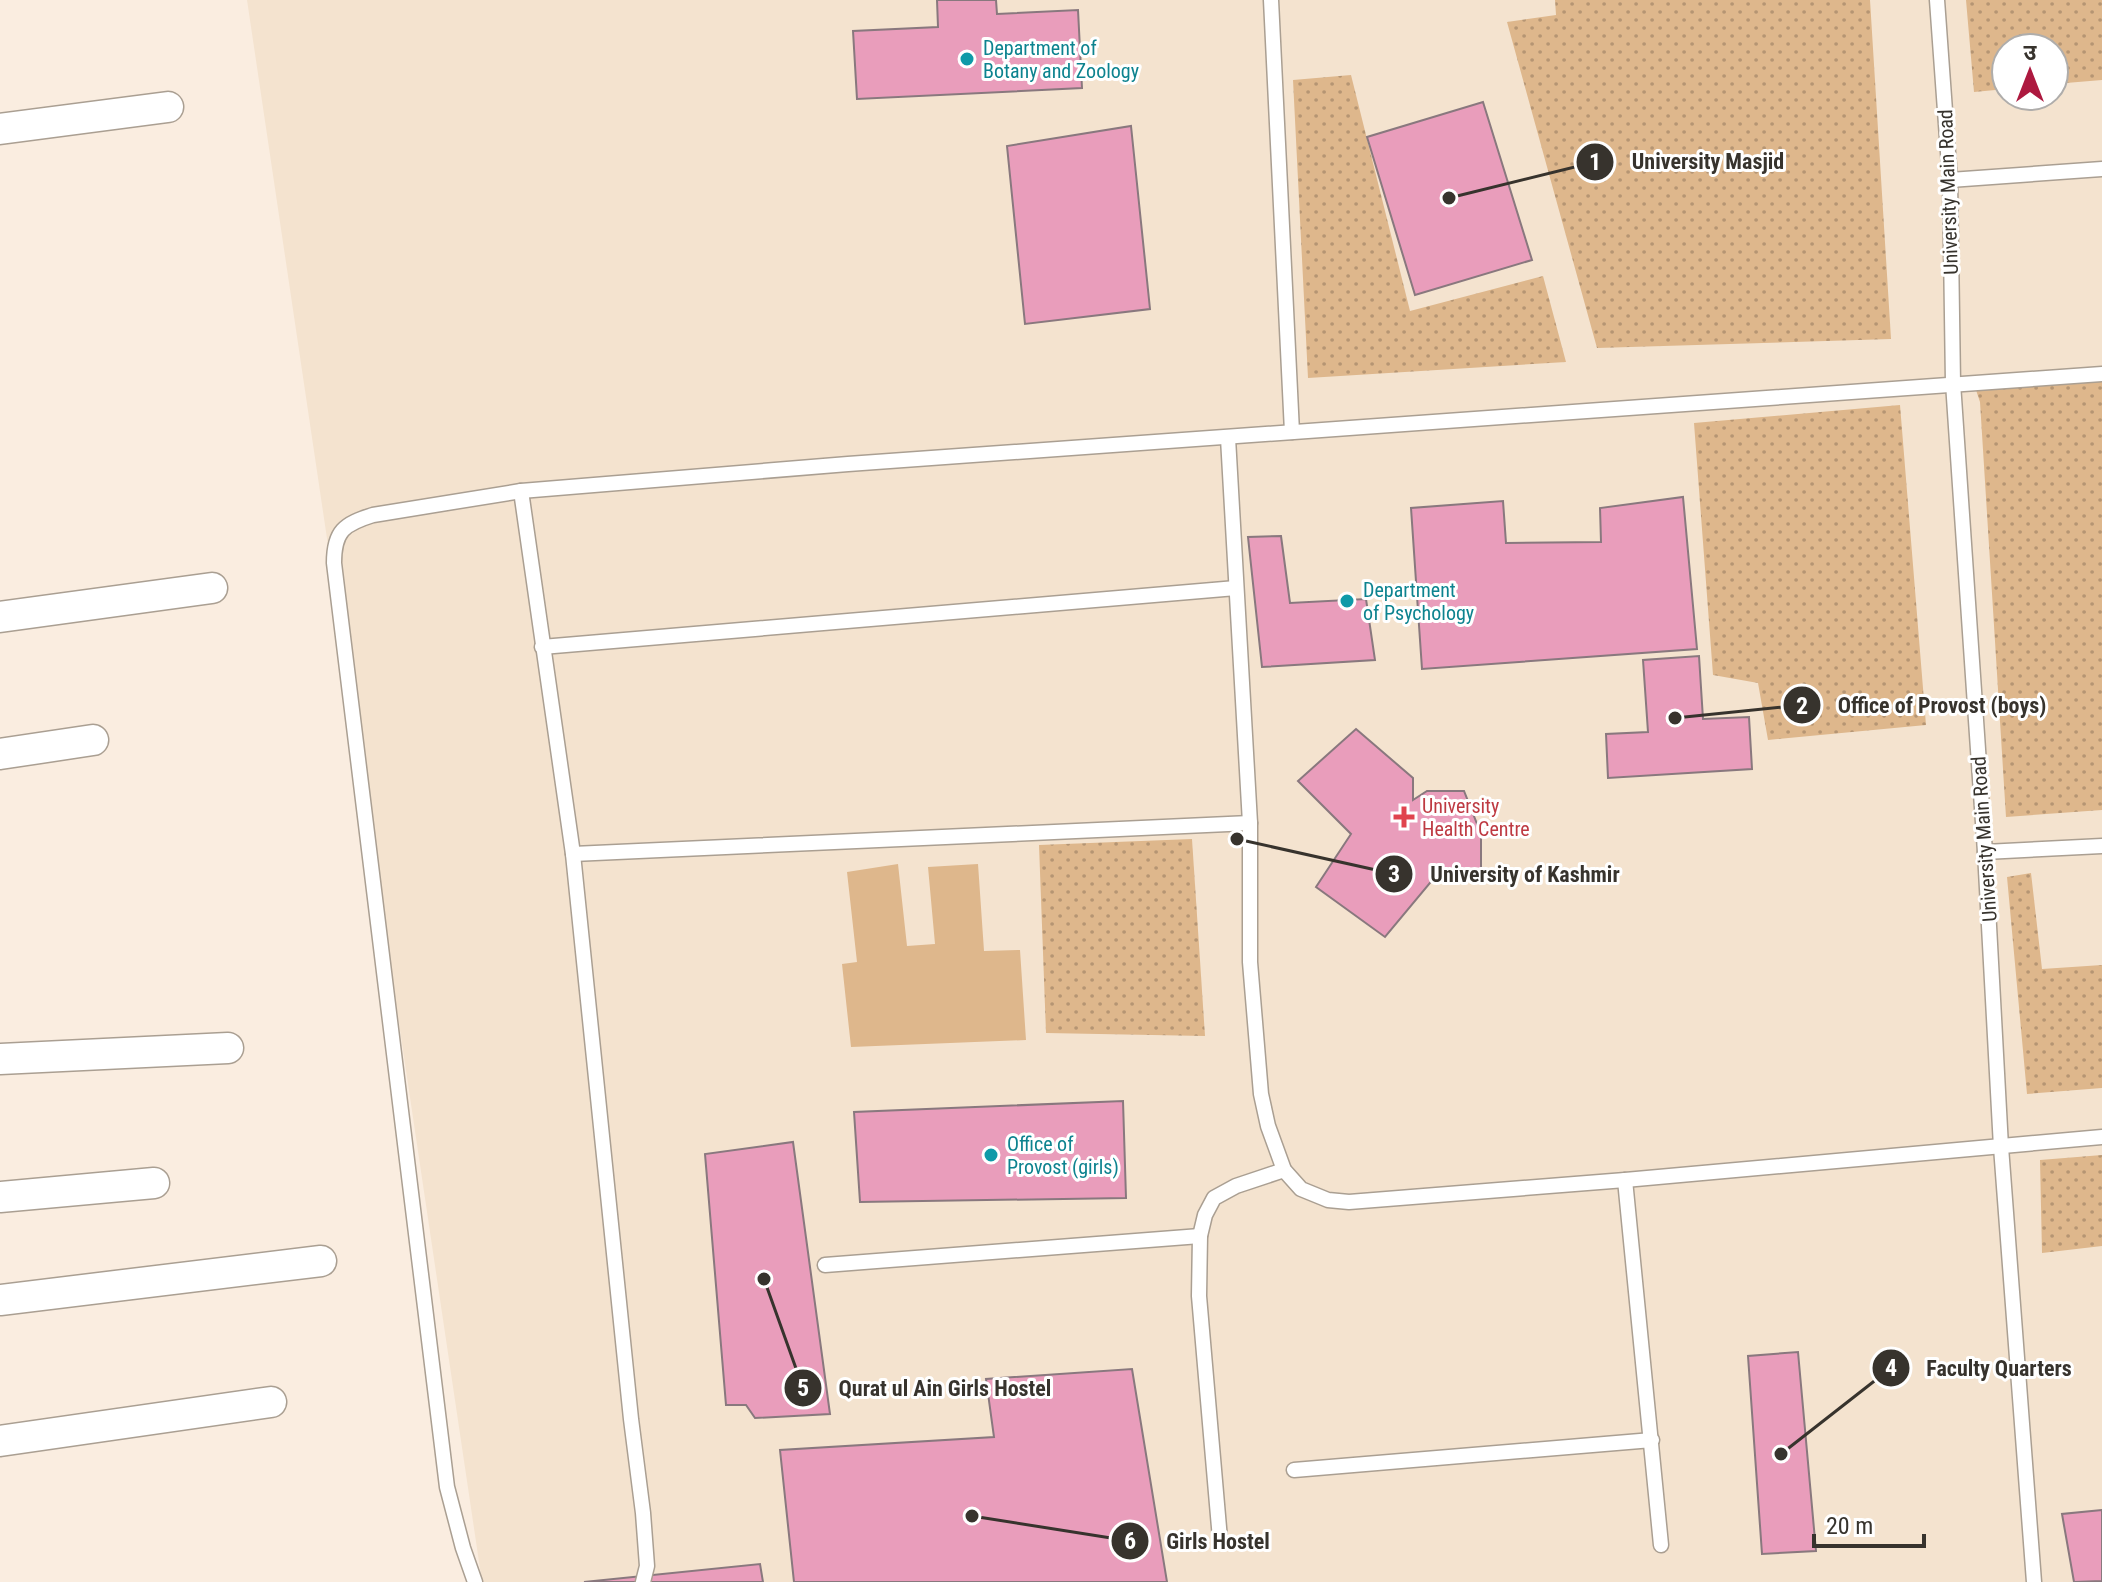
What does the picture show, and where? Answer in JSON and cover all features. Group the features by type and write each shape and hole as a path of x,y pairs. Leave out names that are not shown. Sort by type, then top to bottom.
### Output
{"street":[{"path":"0,129 168,107"},
{"path":"0,617 212,588"},
{"path":"0,754 93,740"},
{"path":"0,1059 228,1048"},
{"path":"0,1197 154,1183"},
{"path":"0,1300 321,1261"},
{"path":"0,1441 271,1402"}],"lane":[{"path":"1271,0 1292,432"},
{"name":"University Main Road","path":"1937,0 1950,180 1953,383 1985,852 2001,1147 2034,1582"},
{"path":"1950,180 2102,169"},
{"path":"475,1582 447,1487 345,657 334,547 343,528 355,520 373,515 521,491 848,464 2102,374"},
{"path":"1228,438 1250,823 1250,962 1255,1040 1268,1126 1284,1170 1301,1189 1328,1200 1349,1202 2102,1137"},
{"path":"521,491 573,854 643,1513 647,1566 643,1582"},
{"path":"542,647 1236,588"},
{"path":"573,854 1250,823"},
{"path":"1985,852 2102,846"},
{"path":"1220,1539 1199,1296 1200,1236 1205,1215 1214,1198 1236,1186 1284,1170"},
{"path":"1625,1180 1661,1545"},
{"path":"825,1265 1200,1236"},
{"path":"1294,1470 1652,1440"}],"shaded area":[{"path":"247,0 2102,0 2102,1582 482,1582"},
{"path":"1555,0 1870,0 1891,339 1597,348 1507,22 1556,15"},
{"path":"1966,0 2102,0 2102,80 2070,83 2070,32 1990,32 1990,90 1974,92"},
{"path":"1351,75 1410,311 1543,276 1566,362 1308,378 1293,80"},
{"path":"2102,378 2102,810 2006,817 1980,402 1976,390"},
{"path":"1900,405 1926,725 1768,740 1758,683 1713,675 1694,423"},
{"path":"1192,839 1205,1036 1046,1033 1039,845"},
{"path":"898,864 907,946 935,944 928,867 978,864 984,951 1020,950 1026,1040 851,1047 842,964 857,962 847,872"},
{"path":"2031,873 2042,969 2102,965 2102,1088 2027,1094 2007,877"},
{"path":"2102,1155 2102,1246 2042,1253 2040,1160"}],"building":[{"name":"Department of Botany and Zoology","path":"937,0 996,0 997,14 1078,10 1082,88 857,99 853,31 938,27"},
{"path":"1483,102 1532,260 1415,295 1367,137"},
{"path":"1131,126 1150,309 1025,324 1007,146"},
{"path":"1683,497 1697,649 1422,669 1411,508 1503,501 1506,543 1601,542 1600,508"},
{"name":"Department of Psychology","path":"1281,536 1290,603 1366,599 1375,660 1262,667 1248,537"},
{"path":"1699,656 1703,719 1749,717 1752,769 1608,778 1606,734 1648,732 1643,660"},
{"name":"University Health Centre","path":"1356,729 1413,778 1413,800 1427,791 1464,791 1481,834 1481,874 1439,872 1385,937 1316,887 1351,834 1298,781"},
{"name":"Office of Provost (girls)","path":"1123,1101 1126,1198 860,1202 854,1112"},
{"path":"793,1142 830,1414 755,1418 746,1405 726,1405 705,1154"},
{"path":"1798,1352 1816,1551 1762,1554 1748,1356"},
{"path":"1132,1369 1167,1582 794,1582 780,1450 994,1437 986,1379"},
{"path":"2102,1510 2102,1581 2074,1582 2062,1514"},
{"path":"760,1564 763,1582 584,1582"}],"place":[{"name":"Department of Botany and Zoology","path":"967,59"},
{"name":"University Masjid","path":"1449,198"},
{"name":"Department of Psychology","path":"1347,601"},
{"name":"Office of Provost (boys)","path":"1675,718"},
{"name":"University Health Centre","path":"1404,817"},
{"name":"University of Kashmir","path":"1237,839"},
{"name":"Office of Provost (girls)","path":"991,1155"},
{"name":"Qurat ul Ain Girls Hostel","path":"764,1279"},
{"name":"Faculty Quarters","path":"1781,1454"},
{"name":"Girls Hostel","path":"972,1516"}]}
